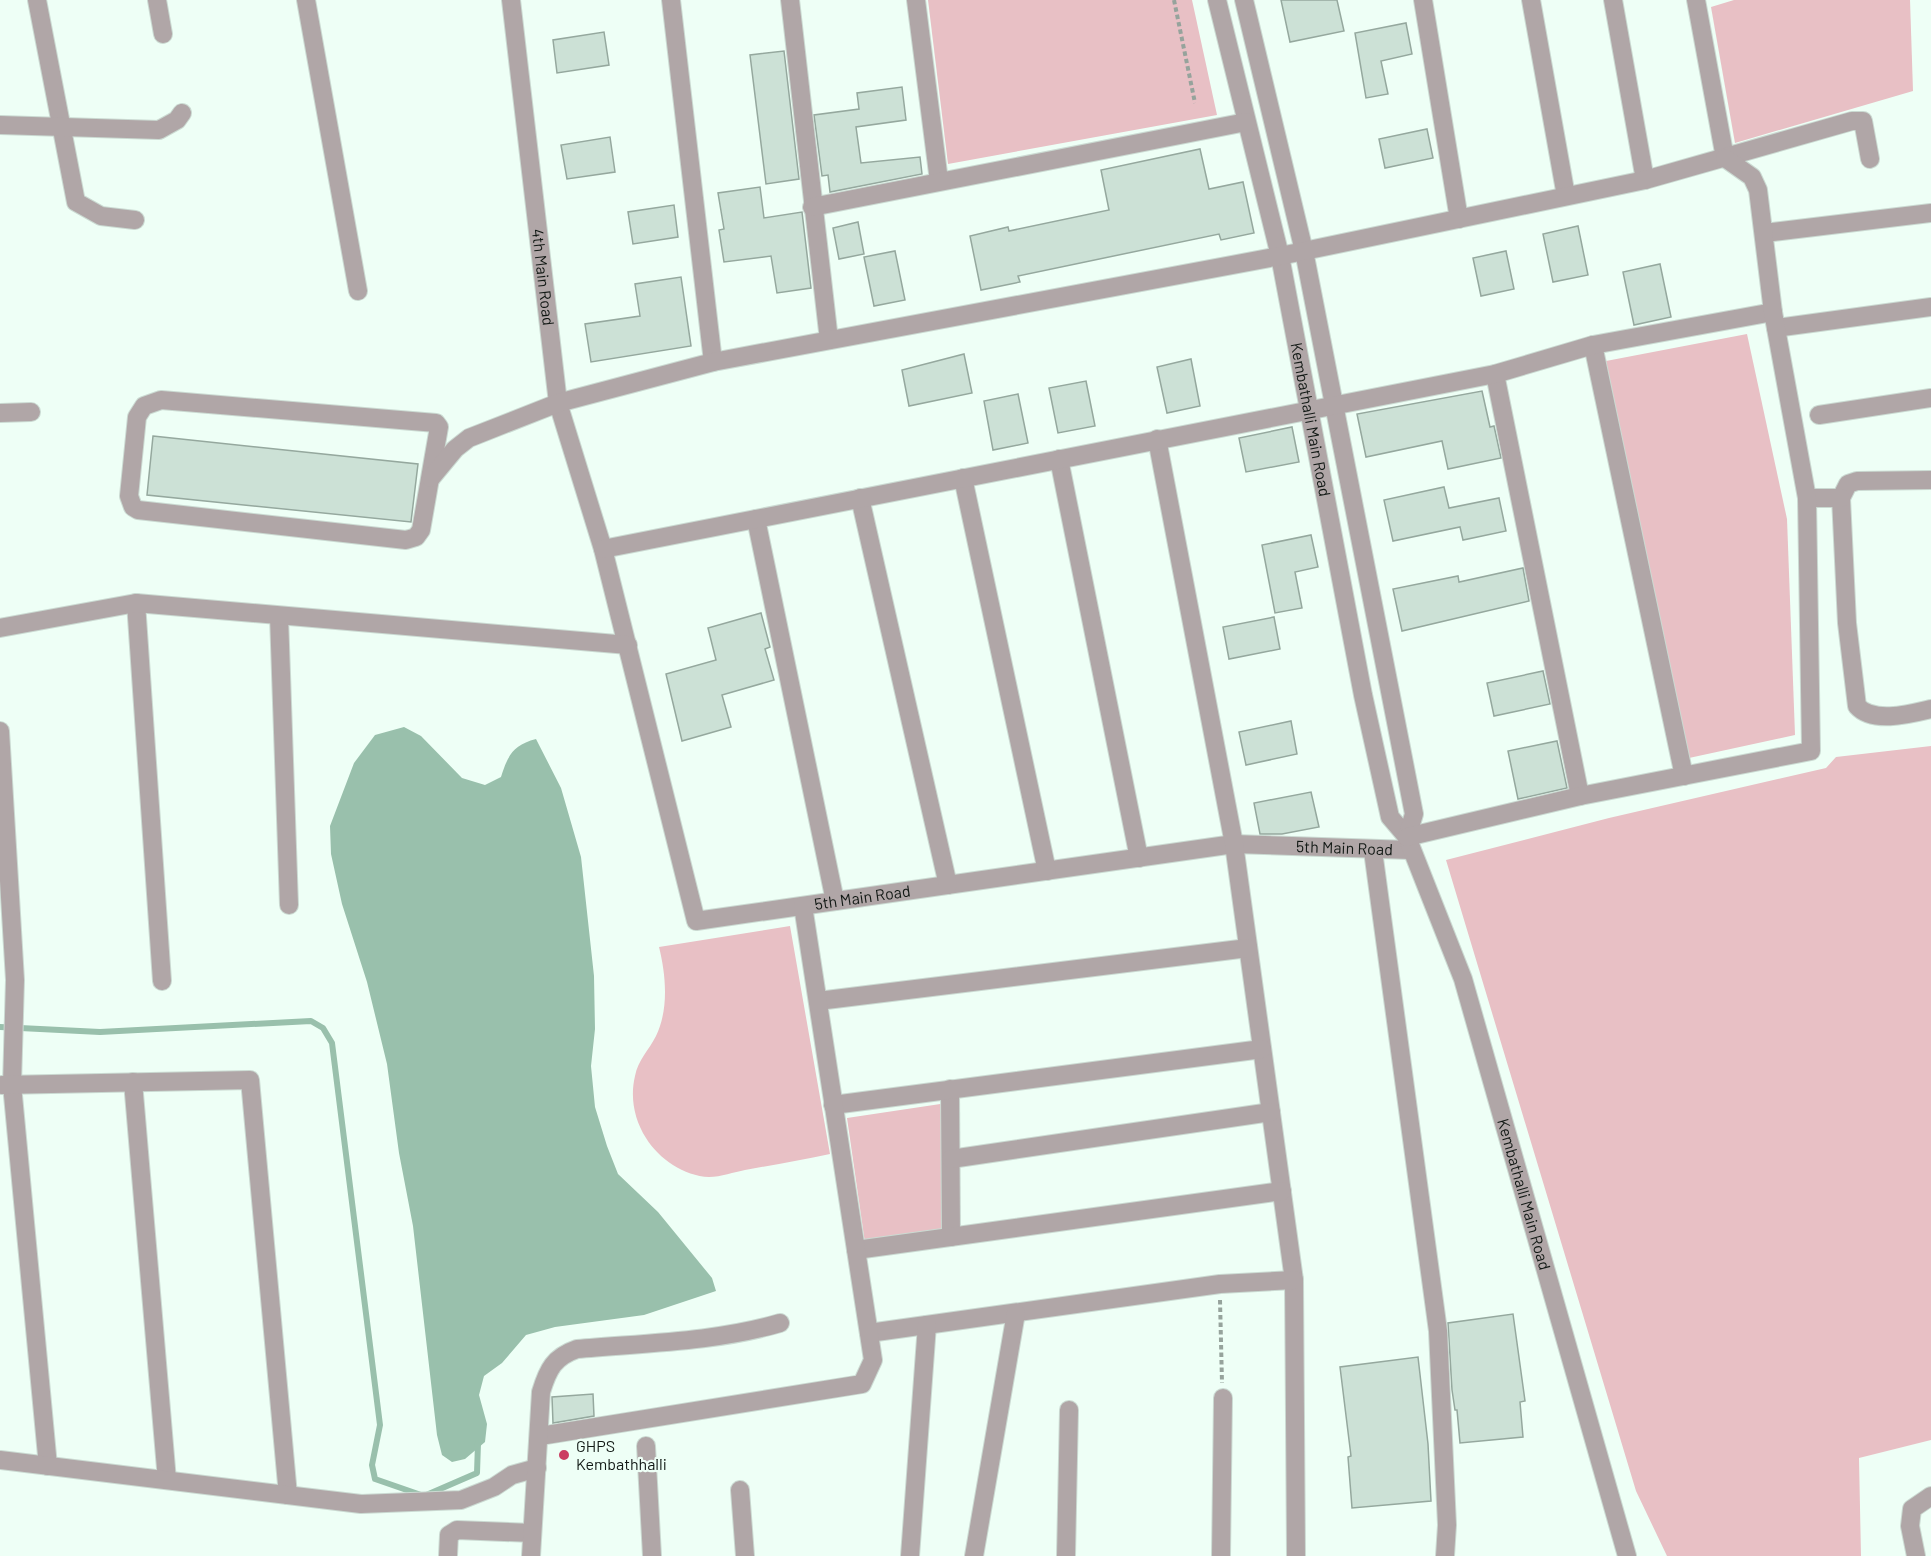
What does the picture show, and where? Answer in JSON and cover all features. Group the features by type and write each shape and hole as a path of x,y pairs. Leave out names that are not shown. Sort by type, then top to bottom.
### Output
{"street":[{"path":"37,0 76,202 101,216 135,220"},
{"path":"156,0 163,34"},
{"path":"306,0 358,291"},
{"name":"4th Main Road","path":"511,0 558,404 603,549"},
{"path":"671,0 713,362"},
{"path":"789,0 829,340"},
{"path":"916,0 939,181"},
{"name":"Kembathalli Main Road","path":"1217,0 1245,122 1280,256 1307,411 1363,695 1390,817 1409,844 1463,979 1627,1556"},
{"name":"Kembathalli Main Road","path":"1244,0 1304,251 1336,405 1414,814 1409,844"},
{"path":"1423,0 1459,219"},
{"path":"1531,0 1566,196"},
{"path":"1613,0 1645,180"},
{"path":"1696,0 1725,158 1752,177 1758,190 1775,320 1807,498 1841,498"},
{"path":"0,125 159,130 177,120 182,113"},
{"path":"430,478 439,427 436,423 161,400 144,406 137,417 129,496 138,510 406,540 416,537 421,530 430,478 455,449 470,438 558,404 713,362 1280,256 1459,219 1645,180 1863,121 1870,159"},
{"path":"812,207 1245,122"},
{"path":"1764,233 1931,213"},
{"path":"603,549 1495,374 1593,345 1775,320 1931,307"},
{"path":"1593,345 1684,776"},
{"path":"1495,374 1580,796"},
{"path":"1819,415 1931,398"},
{"path":"0,413 31,412"},
{"path":"1157,440 1234,844 1294,1280 1296,1556"},
{"path":"1059,459 1139,858"},
{"path":"963,478 1047,871"},
{"path":"1931,480 1857,481 1848,484 1841,498 1847,623 1857,706 1863,712 1874,715 1894,716 1931,709"},
{"path":"860,498 948,885"},
{"name":"5th Main Road","path":"603,549 696,921 1234,844 1373,850 1409,844 1580,796 1811,752 1807,498"},
{"path":"756,519 835,901"},
{"path":"0,628 136,603 628,645"},
{"path":"136,603 162,981"},
{"path":"279,616 289,905"},
{"path":"0,731 15,980 6,1085 48,1466"},
{"path":"1373,850 1438,1331 1447,1525 1445,1556"},
{"path":"540,1436 862,1384 873,1360 803,906"},
{"path":"818,1001 1248,948"},
{"path":"833,1105 1262,1048"},
{"path":"6,1085 250,1080 288,1495"},
{"path":"134,1082 167,1480"},
{"path":"950,1089 951,1237"},
{"path":"951,1159 1271,1112"},
{"path":"856,1250 1282,1191"},
{"path":"869,1333 1220,1284 1294,1280"},
{"path":"974,1556 1016,1312"},
{"path":"531,1556 541,1392 548,1368 561,1355 577,1349 715,1335 760,1329 780,1323"},
{"path":"910,1556 927,1325"},
{"path":"1221,1556 1223,1398"},
{"path":"1066,1556 1069,1410"},
{"path":"646,1446 652,1556"},
{"path":"0,1460 361,1504 461,1500 494,1487 512,1475 537,1468"},
{"path":"740,1490 745,1556"},
{"path":"1916,1556 1910,1526 1912,1509 1931,1496"},
{"path":"448,1556 449,1534 457,1530 532,1533"}],"path":[{"path":"1174,0 1195,103"},
{"path":"1220,1284 1223,1398"}],"shaded area":[{"path":"928,0 1192,0 1217,115 948,164"},
{"path":"1734,0 1910,0 1913,91 1735,143 1711,7"},
{"path":"1747,334 1787,519 1795,735 1689,758 1606,361"},
{"path":"404,727 421,736 462,778 485,785 501,777 512,752 522,744 536,739 561,788 581,857 594,976 595,1029 591,1066 595,1107 607,1146 618,1174 658,1212 712,1278 716,1291 644,1315 555,1327 526,1335 502,1363 484,1376 479,1395 487,1424 485,1442 465,1459 452,1462 442,1455 437,1435 413,1226 399,1153 387,1064 367,982 342,904 331,854 330,826 354,763 375,735"},
{"path":"1931,746 1931,1440 1859,1458 1861,1556 1667,1556 1636,1491 1446,860 1609,818 1826,768 1836,757"},
{"path":"790,926 830,1154 714,1177 700,1176 682,1170 651,1146 639,1123 633,1100 636,1070 656,1036 663,1015 665,980 659,947"},
{"path":"947,1103 943,1231 865,1243 847,1118"}],"building":[{"path":"1281,0 1337,0 1344,31 1290,42"},
{"path":"1406,23 1412,54 1381,61 1388,94 1366,98 1355,33"},
{"path":"604,32 609,65 557,73 553,40"},
{"path":"784,51 799,179 766,184 750,55"},
{"path":"902,87 906,120 856,127 861,163 920,157 922,174 830,192 828,175 822,176 814,115 859,109 857,93"},
{"path":"1427,129 1433,158 1385,168 1379,139"},
{"path":"610,137 615,172 567,179 561,145"},
{"path":"1200,149 1209,189 1243,182 1254,233 1221,240 1219,234 1018,276 1020,282 981,290 970,236 1008,227 1009,231 1109,210 1101,170"},
{"path":"760,187 764,218 802,212 811,288 777,293 771,256 724,262 719,230 724,229 718,193"},
{"path":"674,205 678,237 633,244 628,212"},
{"path":"858,222 864,254 839,259 833,228"},
{"path":"1578,226 1588,275 1553,282 1543,234"},
{"path":"895,251 905,300 874,306 864,257"},
{"path":"1506,251 1514,289 1481,296 1473,258"},
{"path":"1660,264 1671,317 1634,325 1623,272"},
{"path":"681,277 691,346 591,362 585,324 640,316 635,284"},
{"path":"964,354 972,393 909,406 902,370"},
{"path":"1191,359 1200,406 1167,413 1157,367"},
{"path":"1086,381 1095,426 1058,433 1049,388"},
{"path":"1482,391 1490,427 1494,426 1501,458 1448,469 1442,441 1366,457 1357,414"},
{"path":"1018,394 1028,443 993,450 984,401"},
{"path":"1292,427 1299,462 1246,472 1239,438"},
{"path":"153,436 418,464 411,522 147,495"},
{"path":"1444,487 1449,508 1499,498 1506,531 1463,540 1460,527 1393,541 1384,500"},
{"path":"1311,535 1318,567 1295,572 1302,608 1275,613 1262,545"},
{"path":"1523,568 1529,601 1402,631 1393,589 1458,576 1459,582"},
{"path":"761,613 770,647 765,649 774,680 722,695 731,727 682,741 666,674 716,660 708,628"},
{"path":"1274,617 1280,649 1229,659 1223,627"},
{"path":"1543,671 1550,704 1494,716 1487,683"},
{"path":"1291,721 1297,754 1246,765 1239,732"},
{"path":"1557,741 1567,788 1518,799 1508,751"},
{"path":"1311,792 1319,827 1282,834 1260,834 1254,803"},
{"path":"1513,1314 1525,1401 1520,1402 1523,1437 1460,1443 1457,1410 1455,1410 1452,1390 1448,1323"},
{"path":"1418,1357 1428,1444 1431,1501 1352,1508 1348,1457 1351,1456 1340,1367"},
{"path":"593,1394 594,1416 553,1423 552,1397"}],"waterway":[{"path":"0,1027 100,1032 311,1021 323,1028 332,1043 380,1425 372,1465 375,1479 424,1496 477,1473 478,1443"}],"place":[{"name":"GHPS Kembathhalli","path":"564,1455"}]}
